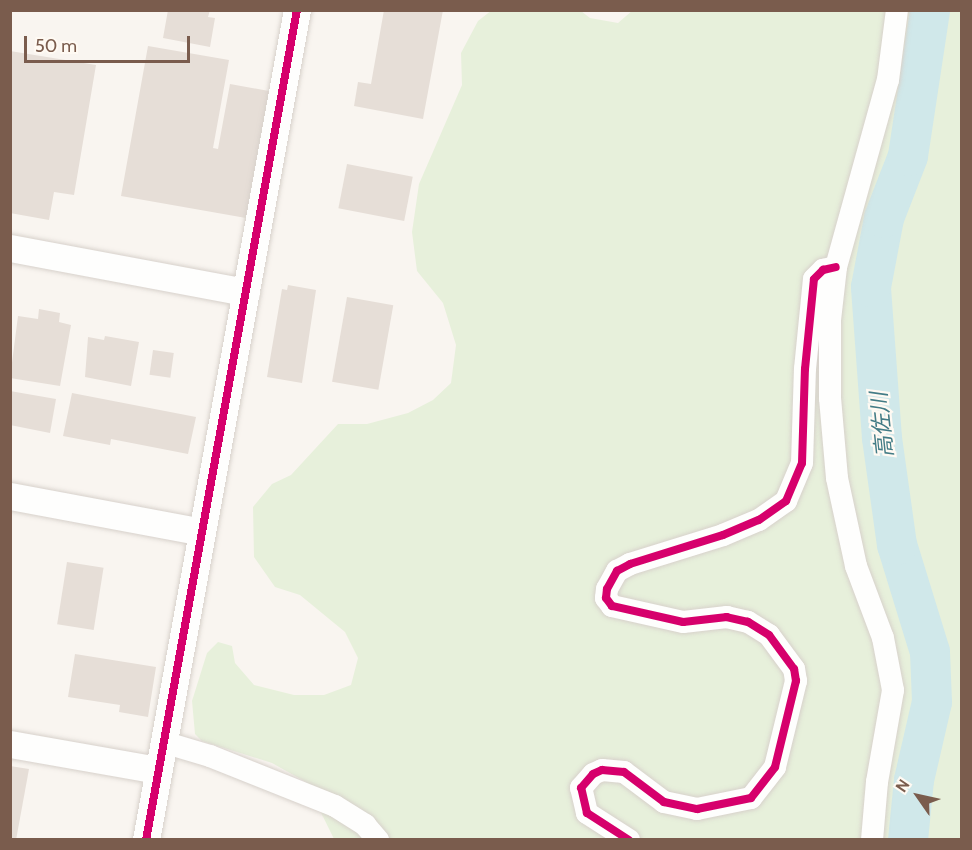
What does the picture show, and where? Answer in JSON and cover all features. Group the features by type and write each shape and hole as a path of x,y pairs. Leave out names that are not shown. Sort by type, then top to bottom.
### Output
{"street":[{"path":"146,840 297,10"},
{"path":"872,840 877,782 893,690 883,638 856,566 837,478 830,398 830,320 836,267 888,80 897,10"},
{"path":"10,248 246,292"},
{"path":"629,840 586,813 581,788 593,774 602,770 624,772 664,802 697,808 751,798 775,767 796,681 794,669 769,635 748,622 727,617 683,622 612,606 606,598 607,589 617,571 630,564 723,535 759,520 786,501 802,463 805,369 814,279 823,270 836,267"},
{"path":"10,496 202,531"},
{"path":"163,742 210,756 335,806 365,825 378,840"},
{"path":"10,744 158,771"}],"green space":[{"path":"492,10 581,11 590,18 618,23 633,10 961,11 961,839 334,839 306,782 272,763 202,741 195,734 192,701 207,653 218,642 232,646 235,663 254,685 294,695 324,695 351,685 358,658 345,632 300,595 275,587 254,557 253,507 272,484 291,475 338,424 367,424 408,413 433,400 451,383 456,345 443,303 417,271 412,232 419,184 462,85 461,53 478,21"}],"building":[{"path":"168,10 210,10 208,17 215,18 210,47 163,38"},
{"path":"384,10 443,10 423,119 354,106 358,82 371,84"},
{"path":"148,46 229,60 213,148 218,149 230,84 269,91 246,218 121,196"},
{"path":"10,51 96,65 74,195 54,192 49,220 10,213"},
{"path":"347,164 413,177 404,221 338,208"},
{"path":"288,285 316,290 302,383 267,377 282,289 287,290"},
{"path":"347,297 393,305 378,390 332,382"},
{"path":"39,309 60,313 59,322 71,325 60,386 10,378 18,316 38,319"},
{"path":"105,336 139,342 131,386 85,377 88,337 104,340"},
{"path":"153,350 174,353 170,378 150,375"},
{"path":"10,391 56,399 50,433 10,425"},
{"path":"72,393 196,417 188,454 111,439 110,445 63,436"},
{"path":"67,562 104,568 94,630 57,624"},
{"path":"75,654 156,667 148,717 119,712 120,705 68,697"},
{"path":"10,766 29,769 16,840 10,840"}],"waterway":[{"name":"高佐川","path":"908,840 914,780 932,702 930,652 897,545 882,438 871,287 884,218 908,156 930,10"}],"cycle path":[{"path":"146,840 297,10"},
{"path":"629,840 587,813 581,788 593,774 602,770 624,772 664,802 697,809 751,798 775,767 796,681 794,669 769,635 748,622 727,617 683,622 612,606 606,598 607,589 617,571 630,564 723,535 759,520 786,501 802,463 805,369 814,279 823,270 836,267"}]}
